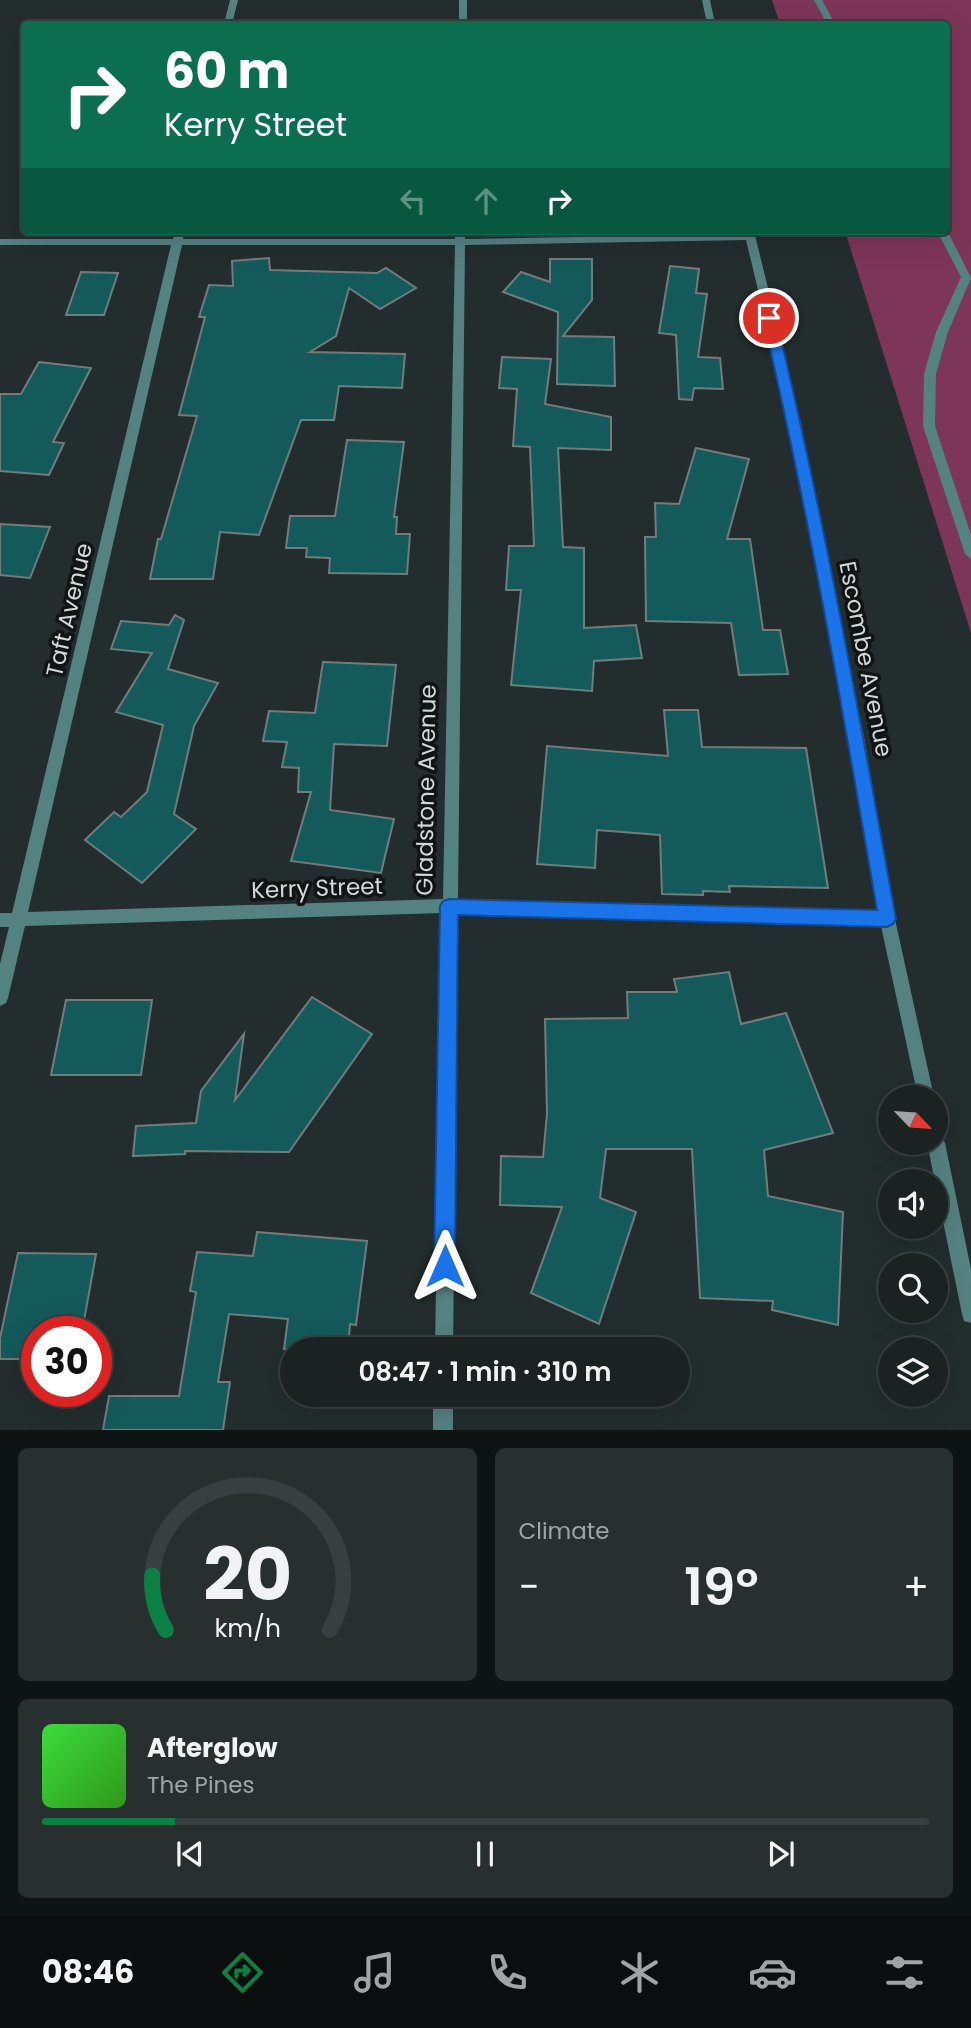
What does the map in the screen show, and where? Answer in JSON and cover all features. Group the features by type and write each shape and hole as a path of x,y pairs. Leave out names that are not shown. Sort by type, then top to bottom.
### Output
{"street":[{"path":"229,21 234,0"},
{"path":"463,0 463,21"},
{"path":"706,0 710,21"},
{"path":"818,0 829,21"},
{"path":"0,242 179,236 604,235"},
{"name":"Escombe Avenue","path":"749,235 796,427 858,742 887,919 923,1085"},
{"path":"944,235 966,277 942,332 930,374 929,426 971,554"},
{"name":"Taft Avenue","path":"0,998 179,236"},
{"name":"Gladstone Avenue","path":"444,1337 459,236"},
{"name":"Kerry Street","path":"0,920 449,906 887,919"},
{"path":"938,1155 971,1314"},
{"path":"443,1407 443,1430"}],"shaded area":[{"path":"772,0 971,0 971,633 846,235 950,235 950,21 779,21"}],"building":[{"path":"269,258 270,270 377,273 386,268 416,288 380,309 349,288 336,336 310,352 405,354 402,388 339,386 334,420 301,420 259,535 220,532 213,579 150,579 158,539 161,539 197,416 179,415 205,317 199,317 209,285 233,286 232,261"},
{"path":"550,259 592,259 592,300 563,336 614,337 615,386 557,384 558,312 503,292 521,272 550,282"},
{"path":"670,266 699,269 696,293 707,294 698,357 720,358 723,389 694,388 692,400 679,399 676,335 659,333"},
{"path":"81,272 118,273 104,315 66,315"},
{"path":"502,357 551,359 545,404 611,417 611,450 558,448 563,547 584,548 584,628 636,625 642,658 594,661 592,691 511,685 521,590 506,590 509,546 534,546 530,447 513,446 517,389 499,388"},
{"path":"39,362 91,368 53,442 64,443 49,475 0,471 0,394 21,394"},
{"path":"347,440 404,442 394,517 397,517 396,534 410,534 407,574 329,573 330,558 306,557 307,548 286,548 290,516 335,516"},
{"path":"696,448 749,459 727,539 750,539 763,630 780,630 788,674 739,675 731,623 646,621 645,537 656,537 655,503 679,504"},
{"path":"0,524 50,527 30,578 0,575"},
{"path":"175,615 184,620 168,669 218,683 194,726 174,814 196,829 142,883 85,840 114,812 121,817 147,792 163,725 116,712 152,653 111,649 121,621 169,625"},
{"path":"323,662 396,665 387,746 334,744 330,810 394,819 381,873 291,861 311,792 298,792 299,768 282,767 287,742 263,741 269,711 315,713"},
{"path":"664,710 698,710 702,747 806,748 828,888 729,886 730,892 703,891 703,895 662,894 660,835 597,830 595,868 537,864 547,746 668,756"},
{"path":"729,972 741,1024 786,1013 833,1133 764,1150 768,1196 843,1212 838,1325 772,1310 773,1301 700,1298 692,1149 606,1149 600,1198 636,1212 599,1324 531,1293 562,1207 500,1205 501,1156 543,1157 547,1114 545,1019 628,1018 627,992 677,992 674,979"},
{"path":"312,997 372,1034 289,1152 185,1151 185,1154 133,1156 136,1126 196,1123 201,1091 244,1034 235,1100"},
{"path":"66,1000 152,1000 141,1075 51,1075"},
{"path":"257,1232 367,1241 356,1325 350,1324 349,1337 286,1337 288,1319 229,1314 218,1382 230,1382 223,1430 103,1430 107,1407 112,1407 112,1396 179,1396 196,1292 190,1291 197,1252 253,1256"},
{"path":"18,1253 96,1254 85,1316 21,1316 21,1359 0,1359 0,1338"}],"route":[{"path":"445,1266 449,906 887,919 830,594 796,427 769,318"}]}
